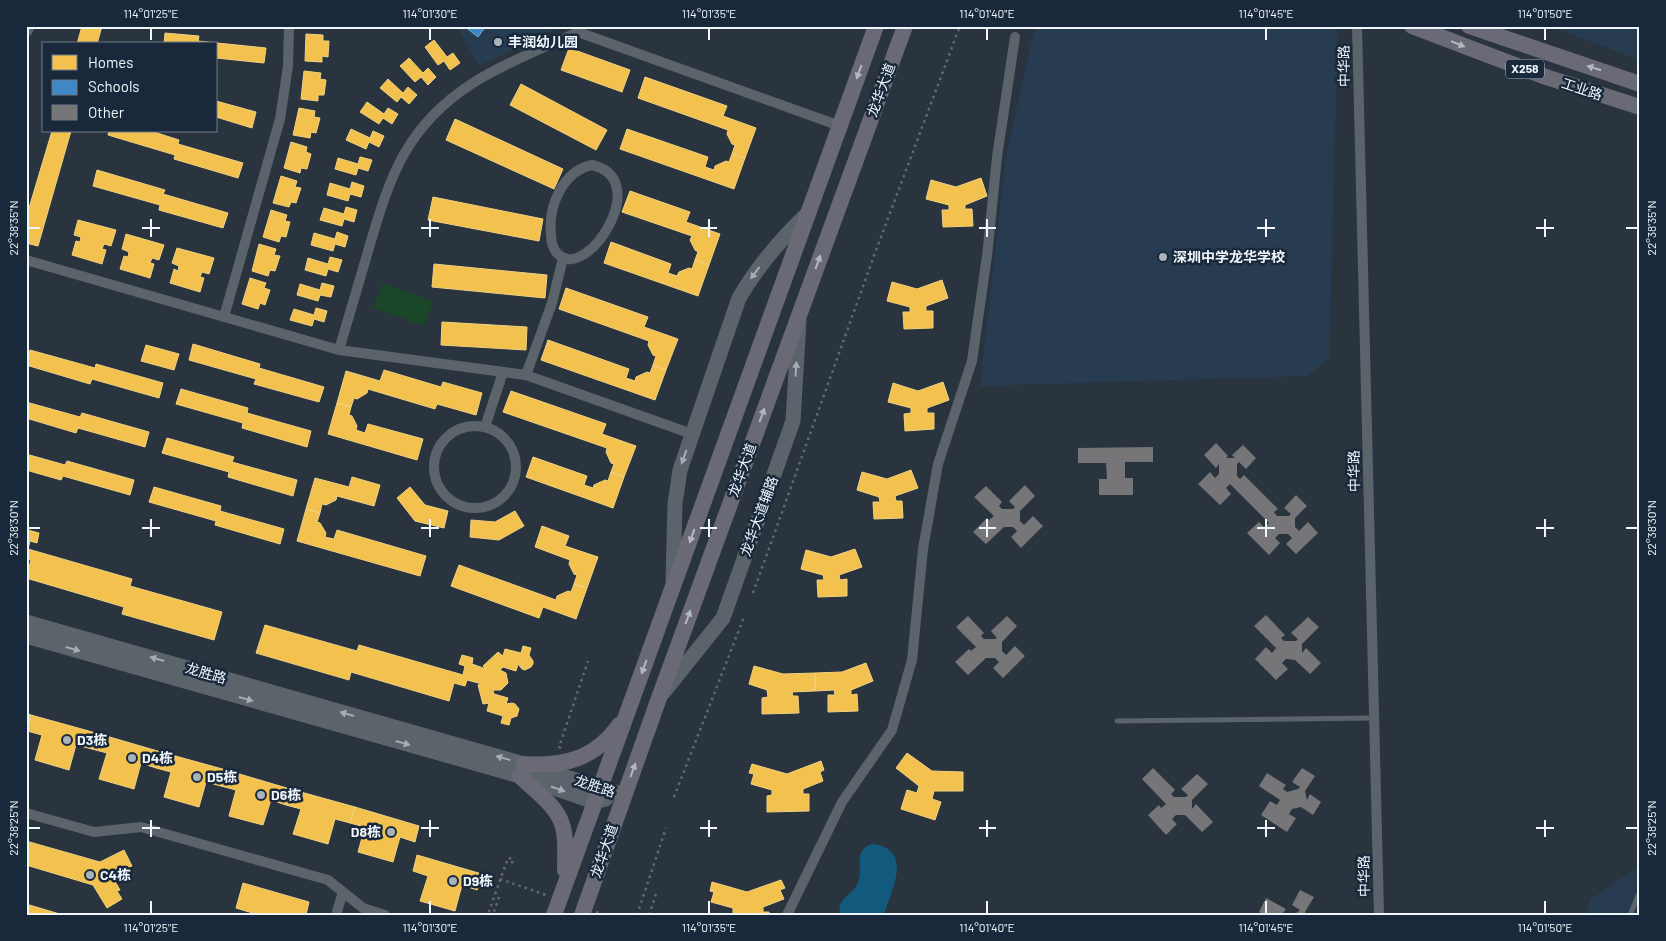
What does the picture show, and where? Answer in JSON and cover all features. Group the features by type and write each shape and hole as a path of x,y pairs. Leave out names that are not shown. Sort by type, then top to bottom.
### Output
{"main road":[{"name":"龙华大道","path":"554,915 876,26"},
{"name":"龙华大道","path":"582,915 659,698 905,26"},
{"name":"工业路","path":"1412,26 1546,77 1640,107"},
{"name":"工业路","path":"1469,26 1640,84"},
{"path":"673,588 676,485 739,298 755,272 780,241 810,210"},
{"name":"龙华大道辅路","path":"659,698 723,618 793,421 800,312"},
{"name":"龙胜路","path":"26,622 597,794 624,795"},
{"name":"龙胜路","path":"26,636 522,770"},
{"path":"563,888 565,854 561,821 522,770 573,761 600,746 613,733 628,713"}],"street":[{"path":"224,317 280,119 288,66 289,26"},
{"name":"中华路","path":"1357,26 1379,915"},
{"path":"339,350 384,195 399,161 419,131 444,104 473,82 577,29 840,126"},
{"path":"788,915 842,802 892,730 912,660 923,550 938,464 972,361 987,256 997,157 1015,37"},
{"path":"583,167 602,168 610,173 616,182 617,202 612,221 601,239 586,253 570,260 563,258 553,248 551,238 551,217 556,198 567,180 583,167"},
{"path":"526,375 552,303 563,258"},
{"path":"26,260 339,350 526,375 692,434"},
{"path":"485,427 503,372"},
{"path":"469,426 485,427 500,433 511,445 516,460 516,476 509,491 497,502 482,508 466,507 451,500 440,488 434,473 435,457 442,443 454,432 469,426"},
{"path":"26,813 94,832 141,827 328,880 363,908 385,915"},
{"path":"336,915 343,892"}],"lane":[{"path":"1118,721 1374,718"},
{"path":"1630,915 1640,891"}],"path":[{"path":"753,593 875,253 960,26"},
{"path":"674,797 744,617"},
{"path":"568,750 559,747 588,661"},
{"path":"637,915 666,828"},
{"path":"499,897 494,912 489,910 508,858 513,860 510,868"},
{"path":"649,915 656,894"}],"shaded area":[{"name":"丰润幼儿园","path":"457,26 558,26 559,28 479,66"},
{"name":"深圳中学龙华学校","path":"1035,26 1338,27 1329,359 1307,376 980,386 1006,156"},
{"path":"1549,26 1640,26 1640,58 1637,59"},
{"path":"1640,866 1640,915 1585,915 1591,899"}],"green space":[{"path":"383,283 433,301 424,326 373,308"}],"water":[{"path":"874,844 886,848 893,855 897,863 897,873 884,915 841,915 840,905 842,901 856,887 860,877 860,859 863,849"}],"building: Homes":[{"path":"82,26 102,26 98,42 78,42"},
{"path":"165,33 199,36 198,41 208,42 164,42"},
{"path":"306,34 323,35 323,41 329,41 328,57 322,56 322,62 305,61"},
{"path":"434,40 447,57 453,53 460,63 450,70 444,61 438,65 425,47"},
{"path":"218,43 266,48 264,63 218,58"},
{"path":"569,48 630,70 622,92 561,70"},
{"path":"409,58 423,73 428,68 436,77 428,85 421,77 415,82 400,66"},
{"path":"304,71 321,73 320,79 326,80 324,95 318,95 318,101 301,99"},
{"path":"645,77 727,106 723,116 756,128 745,158 732,154 735,145 732,144 727,134 728,130 638,98"},
{"path":"388,79 403,93 408,87 417,95 409,104 401,97 397,102 380,88"},
{"path":"521,84 607,130 596,150 510,105"},
{"path":"218,102 256,112 252,128 218,118"},
{"path":"367,102 384,114 388,108 398,114 392,124 383,118 379,124 360,112"},
{"path":"299,108 315,111 314,117 320,118 316,133 311,132 310,138 293,135"},
{"path":"455,119 563,169 554,189 446,140"},
{"path":"351,129 370,138 373,131 384,136 379,147 369,142 366,149 346,140"},
{"path":"627,129 708,157 705,167 714,170 715,166 726,161 729,162 732,154 745,158 734,189 620,149"},
{"path":"52,132 71,132 38,246 26,243 26,218"},
{"path":"109,132 154,132 179,140 178,144 243,163 238,178 174,159 175,155 108,135"},
{"path":"291,142 307,147 306,152 311,154 307,169 301,168 300,173 284,168"},
{"path":"360,157 372,160 368,171 358,168 356,175 335,169 338,158 358,164"},
{"path":"97,170 165,190 163,194 228,213 223,228 159,210 160,205 93,186"},
{"path":"281,176 297,181 295,187 301,188 296,203 291,202 289,207 273,203"},
{"path":"981,178 987,196 965,205 965,209 972,209 973,226 943,227 942,210 949,210 949,205 926,199 931,180 956,187"},
{"path":"352,182 364,186 361,197 350,194 348,201 327,195 330,183 350,189"},
{"path":"630,191 690,212 686,222 720,234 709,265 695,260 698,252 690,240 692,236 622,212"},
{"path":"433,197 543,219 539,241 428,220"},
{"path":"346,207 357,210 354,222 344,219 342,226 320,220 324,208 344,214"},
{"path":"271,210 287,215 285,221 290,222 286,237 281,236 279,242 263,237"},
{"path":"78,220 116,230 111,246 104,244 102,249 106,250 102,264 72,255 76,241 80,242 81,237 74,235"},
{"path":"337,232 348,236 345,247 335,244 333,251 311,245 314,233 335,239"},
{"path":"126,234 164,245 159,260 152,258 150,263 154,264 150,278 120,269 124,256 128,257 129,252 122,249"},
{"path":"611,242 671,264 668,273 677,276 679,272 689,268 692,269 695,260 709,265 698,296 604,263"},
{"path":"259,244 276,249 274,255 280,256 275,271 270,270 268,276 252,271"},
{"path":"177,248 214,258 209,274 202,272 200,277 204,278 200,292 170,283 174,269 178,271 179,266 172,263"},
{"path":"330,257 342,260 338,272 328,269 326,276 305,270 308,258 328,264"},
{"path":"434,264 547,275 545,298 432,287"},
{"path":"250,278 266,283 264,288 270,290 265,305 260,303 258,309 242,304"},
{"path":"942,280 948,298 926,306 926,311 933,311 933,328 904,329 903,312 910,312 910,307 887,301 892,282 917,289"},
{"path":"322,283 334,286 331,297 320,295 318,301 297,295 300,284 320,290"},
{"path":"566,288 648,317 644,327 678,339 666,370 653,365 656,356 653,355 648,345 649,341 559,309"},
{"path":"316,308 327,311 324,322 314,319 312,326 290,320 294,309 314,315"},
{"path":"442,322 527,327 526,350 441,345"},
{"path":"548,340 629,369 626,378 635,381 636,377 647,372 650,373 653,365 666,370 655,400 541,360"},
{"path":"193,344 260,364 259,368 324,387 319,402 254,384 256,379 189,360"},
{"path":"146,345 179,354 174,370 141,361"},
{"path":"30,350 95,368 96,364 163,383 159,398 92,379 90,384 26,365"},
{"path":"384,370 441,387 443,382 482,393 476,415 437,404 435,409 368,389 367,393 357,399 354,398 351,407 337,403 346,371 380,381"},
{"path":"943,382 949,400 927,408 927,413 934,413 934,429 905,431 904,414 911,413 911,408 888,402 893,383 918,391"},
{"path":"181,389 248,408 247,413 311,431 307,447 242,428 243,423 176,404"},
{"path":"511,391 606,424 602,434 636,446 624,477 611,472 614,464 611,463 606,452 607,448 503,412"},
{"path":"26,402 80,417 82,413 149,432 145,447 78,428 76,433 26,418"},
{"path":"337,403 351,407 349,415 352,416 357,426 356,430 365,433 368,424 423,439 417,460 328,434"},
{"path":"167,438 234,457 232,462 297,480 293,496 228,477 229,472 162,453"},
{"path":"26,454 65,465 67,461 134,480 130,495 63,476 61,480 26,470"},
{"path":"533,457 587,476 584,485 593,488 594,485 605,480 608,481 611,472 624,477 613,508 526,477"},
{"path":"911,470 918,488 895,496 896,501 902,501 903,518 874,519 873,502 880,502 879,497 857,490 862,472 887,479"},
{"path":"352,477 380,485 374,506 337,496 336,500 326,505 322,504 320,513 306,509 315,478 349,487"},
{"path":"154,487 221,506 220,511 284,529 280,544 215,525 216,521 149,502"},
{"path":"410,487 425,505 448,511 444,528 415,521 397,498"},
{"path":"306,509 320,513 317,522 320,523 326,533 325,537 334,539 337,530 426,556 420,576 297,541"},
{"path":"515,511 524,526 499,540 470,537 471,520 495,522"},
{"path":"542,526 569,536 565,546 598,557 587,588 574,584 577,575 574,574 569,564 570,560 535,547"},
{"path":"28,530 39,533 37,543 30,541 28,549 132,579 130,586 222,612 214,640 122,614 124,607 26,578 31,560 26,559 26,535"},
{"path":"855,549 862,567 839,575 840,580 847,579 847,596 818,597 817,580 824,580 823,575 801,569 806,550 831,557"},
{"path":"459,565 556,600 557,596 568,591 571,592 574,584 587,588 576,619 543,607 539,618 451,586"},
{"path":"265,625 357,651 359,645 463,675 465,666 459,664 462,655 473,658 472,664 486,669 483,666 498,652 503,656 505,649 521,653 523,646 531,648 529,655 533,664 525,670 518,664 516,671 503,667 500,670 506,673 508,683 501,690 493,690 494,694 508,698 506,704 515,704 519,709 517,716 511,718 509,725 501,723 503,716 487,711 489,703 483,704 478,685 482,684 467,680 465,686 454,683 449,701 351,672 349,680 256,653"},
{"path":"866,663 873,681 851,690 851,695 857,694 858,711 828,712 828,695 835,695 834,690 815,691 815,673 842,672"},
{"path":"754,666 783,674 815,673 815,691 792,692 793,696 798,696 799,713 762,714 762,698 768,697 767,690 749,684"},
{"path":"26,713 31,715 27,731 26,730"},
{"name":"D3栋","path":"31,715 96,733 92,749 76,745 69,770 35,760 42,735 27,731"},
{"name":"D4栋","path":"96,733 161,752 156,768 141,763 134,789 99,779 107,753 92,749"},
{"name":"D5栋","path":"161,752 226,770 221,786 206,782 199,807 164,797 171,772 156,768"},
{"path":"907,753 932,771 963,772 963,791 934,791 932,799 941,802 935,820 901,809 907,790 917,793 919,786 896,768"},
{"path":"821,761 824,770 820,772 823,781 803,789 803,794 809,794 809,811 767,812 767,796 772,795 772,790 751,784 754,774 749,773 752,764 787,774"},
{"name":"D6栋","path":"226,770 290,789 286,805 271,800 263,825 229,816 236,790 221,786"},
{"path":"290,789 355,807 350,823 335,819 328,844 293,834 301,809 286,805"},
{"name":"D8栋","path":"355,807 419,826 415,842 400,837 393,862 358,852 365,827 350,823"},
{"name":"C4栋","path":"26,841 100,862 124,850 132,866 113,878 120,890 117,891 122,899 107,908 93,885 26,865"},
{"name":"D9栋","path":"417,855 482,874 477,890 462,885 455,911 420,901 428,876 413,871"},
{"path":"781,880 785,888 780,890 784,899 763,907 763,912 769,912 769,915 727,915 733,914 733,908 711,902 714,892 710,891 712,882 747,892"},
{"path":"243,883 309,902 306,915 259,915 236,908"},
{"path":"26,904 63,915 26,915"}],"building: Schools":[{"path":"464,26 486,26 478,37"}],"building: Other":[{"path":"1216,443 1228,456 1226,458 1235,458 1232,455 1243,445 1256,458 1246,469 1239,462 1237,464 1237,476 1240,479 1244,475 1278,509 1274,512 1277,516 1289,516 1291,514 1284,508 1296,495 1307,506 1295,518 1295,527 1299,531 1308,522 1318,533 1296,554 1286,544 1292,538 1288,534 1279,534 1275,538 1280,543 1269,555 1247,533 1259,522 1264,527 1269,523 1230,484 1226,488 1231,494 1220,505 1198,484 1210,472 1215,478 1219,474 1219,464 1216,468 1204,455"},
{"path":"1153,447 1153,462 1125,462 1125,478 1133,478 1133,495 1099,495 1099,479 1107,479 1106,463 1078,463 1078,448"},
{"path":"1025,485 1035,496 1020,511 1020,521 1024,525 1033,516 1043,526 1021,548 1011,537 1017,531 1013,527 1004,527 986,544 973,532 987,518 989,520 994,516 974,497 986,486 1002,502 999,506 1002,509 1013,509 1015,507 1009,501"},
{"path":"1266,615 1285,635 1281,638 1284,641 1296,641 1298,639 1291,633 1308,617 1319,627 1302,644 1302,653 1306,648 1321,663 1310,674 1295,660 1286,659 1282,663 1288,669 1276,680 1255,659 1266,647 1272,653 1276,648 1254,626"},
{"path":"968,616 984,633 981,636 984,639 997,638 991,631 1007,616 1017,626 1002,642 1002,651 1006,655 1015,646 1025,656 1003,678 993,668 999,662 995,658 986,658 968,675 955,662 969,649 971,651 976,647 956,627"},
{"path":"1153,768 1175,790 1171,794 1174,797 1186,797 1188,795 1181,789 1197,774 1208,784 1192,800 1192,809 1196,804 1213,822 1202,832 1185,815 1176,815 1172,819 1177,824 1166,835 1148,815 1159,805 1161,808 1166,804 1142,779"},
{"path":"1302,768 1315,776 1305,791 1307,800 1310,794 1321,802 1313,815 1301,807 1292,809 1289,814 1296,818 1287,832 1261,815 1270,801 1277,805 1280,800 1259,786 1267,773 1286,785 1283,789 1287,792 1298,789 1300,787 1292,782"},
{"path":"1300,890 1314,897 1305,912 1306,915 1291,915 1300,910 1292,905"},
{"path":"1266,898 1286,909 1283,913 1286,915 1263,915 1259,912"}],"place":[{"name":"丰润幼儿园","path":"498,42"},
{"name":"深圳中学龙华学校","path":"1163,257"},
{"name":"D3栋","path":"67,740"},
{"name":"D4栋","path":"132,758"},
{"name":"D5栋","path":"197,777"},
{"name":"D6栋","path":"261,795"},
{"name":"D8栋","path":"391,832"},
{"name":"C4栋","path":"90,875"},
{"name":"D9栋","path":"453,881"}]}
